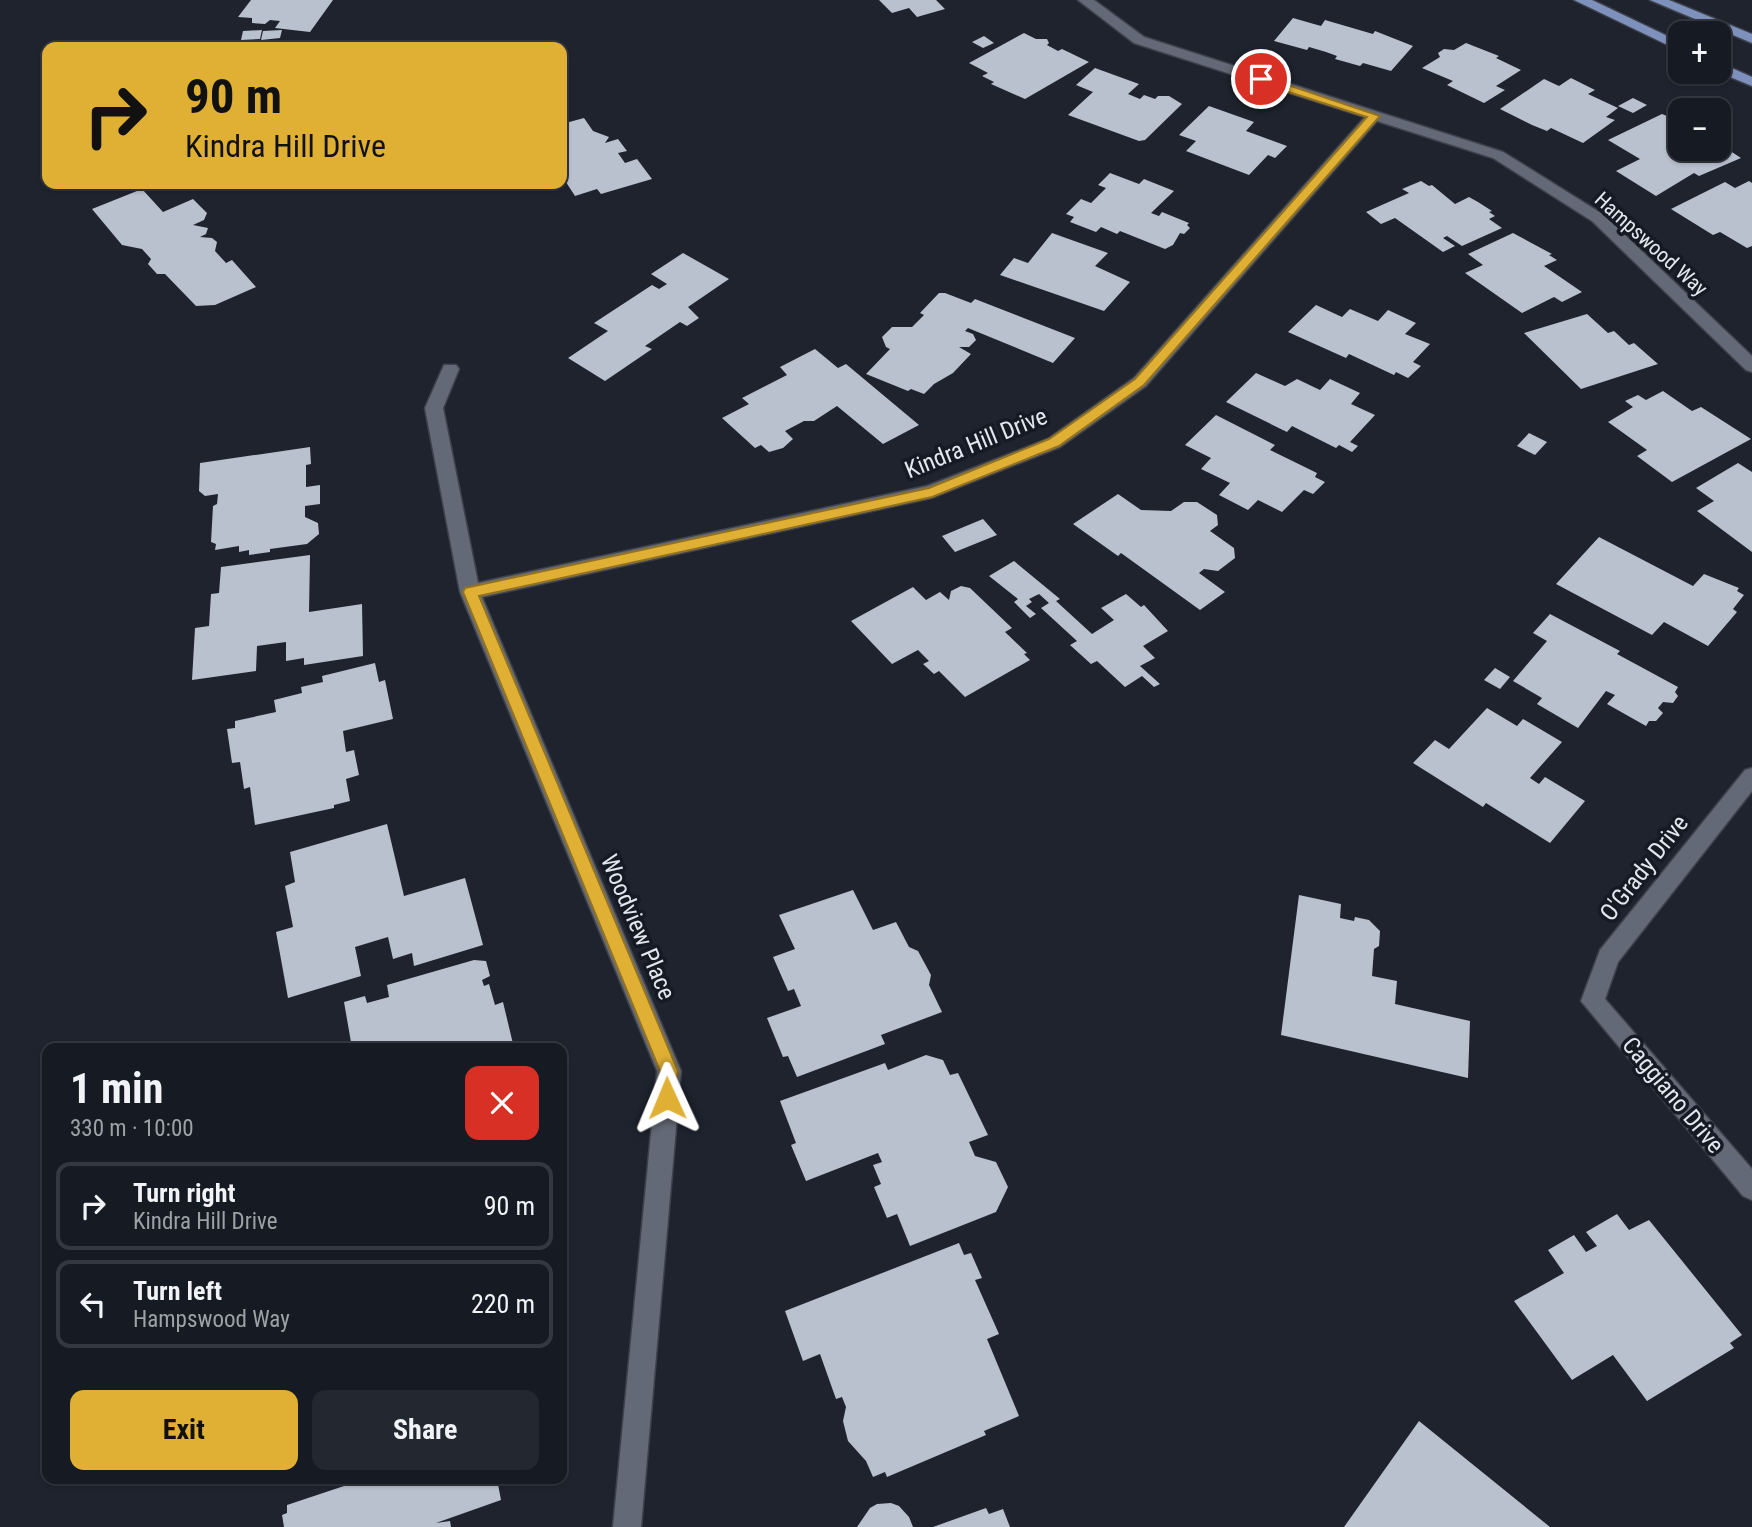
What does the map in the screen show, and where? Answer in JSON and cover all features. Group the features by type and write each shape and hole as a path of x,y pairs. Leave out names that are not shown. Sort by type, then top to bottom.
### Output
{"main road":[{"path":"1581,0 1668,41"},
{"path":"1657,0 1752,39"},
{"path":"1731,72 1752,82"}],"street":[{"name":"Hampswood Way","path":"1085,0 1139,40 1498,156 1598,218 1752,366"},
{"name":"Kindra Hill Drive","path":"470,592 932,492 1054,443 1140,382 1374,116"},
{"name":"Woodview Place","path":"450,369 434,408 470,592 669,1071 627,1527"},
{"name":"O'Grady Drive","path":"1593,1001 1608,957 1752,776"},
{"name":"Caggiano Drive","path":"1593,1001 1752,1188"}],"building":[{"path":"251,0 333,0 310,32 275,28 280,21 252,23 252,18 238,17"},
{"path":"879,0 936,0 945,9 917,17 909,8 892,13"},
{"path":"1293,18 1321,26 1325,20 1373,34 1375,31 1413,46 1391,71 1363,63 1360,66 1335,59 1337,56 1309,47 1307,50 1274,41"},
{"path":"262,30 260,39 241,40 243,31"},
{"path":"282,30 280,38 261,40 263,31"},
{"path":"1024,33 1036,39 1047,39 1047,45 1089,62 1025,99 991,84 994,82 982,76 988,73 969,63"},
{"path":"984,36 994,43 983,48 972,42"},
{"path":"1466,43 1499,56 1496,58 1521,70 1496,86 1505,90 1484,103 1447,85 1453,81 1422,68 1440,57 1438,53 1444,49 1454,50"},
{"path":"1095,68 1139,84 1128,94 1140,99 1144,95 1155,99 1158,96 1169,96 1182,104 1145,140 1139,141 1068,115 1093,92 1076,85"},
{"path":"1571,78 1595,90 1588,94 1618,108 1606,117 1615,120 1583,143 1551,128 1547,131 1532,125 1500,109 1544,79 1559,86"},
{"path":"1633,98 1647,105 1633,113 1618,106"},
{"path":"1209,106 1254,122 1246,131 1287,146 1275,158 1268,155 1249,175 1186,151 1196,141 1179,135"},
{"path":"1662,114 1667,116 1668,161 1731,161 1731,151 1741,158 1699,176 1694,173 1656,196 1616,171 1640,159 1608,140"},
{"path":"584,118 593,131 609,137 605,143 618,139 627,151 618,153 625,163 637,159 652,179 601,194 597,189 575,196 567,184 567,123"},
{"path":"1110,173 1139,184 1144,179 1174,191 1151,213 1159,216 1162,212 1189,223 1187,225 1190,228 1184,234 1180,233 1173,245 1165,249 1120,231 1117,234 1101,227 1096,232 1070,222 1074,217 1066,214 1081,199 1091,203 1106,188 1098,185"},
{"path":"1421,181 1432,185 1455,204 1469,197 1478,202 1492,211 1489,212 1495,216 1489,219 1502,228 1462,246 1447,236 1443,238 1455,246 1443,252 1395,218 1381,224 1366,212 1409,193 1402,189"},
{"path":"1749,181 1752,183 1752,246 1747,248 1720,232 1713,235 1671,209 1725,182 1735,188"},
{"path":"142,189 163,212 193,199 207,213 204,220 193,225 208,228 206,234 200,237 212,238 217,242 215,251 226,263 232,260 256,287 215,305 196,306 165,274 157,274 148,264 151,259 142,249 122,245 92,209"},
{"path":"1052,233 1108,253 1095,266 1130,282 1104,311 1000,275 1014,258 1028,263"},
{"path":"1513,233 1552,254 1549,255 1557,260 1544,266 1582,292 1562,302 1554,297 1522,313 1465,273 1483,265 1468,254"},
{"path":"683,253 729,279 688,307 699,318 687,326 680,322 645,346 652,349 605,381 568,358 608,331 594,323 652,285 659,289 667,284 651,274"},
{"path":"939,293 971,303 975,299 1075,338 1053,363 968,328 965,331 973,334 976,340 969,347 959,347 971,354 953,373 934,384 924,394 911,389 908,391 866,374 890,349 886,347 882,337 892,327 912,327 924,315 920,313"},
{"path":"1316,305 1342,317 1350,309 1378,321 1388,310 1416,323 1405,334 1430,344 1413,362 1421,366 1408,378 1396,372 1394,375 1349,354 1346,358 1288,332"},
{"path":"1587,314 1608,333 1614,331 1629,345 1634,343 1658,364 1581,389 1524,333"},
{"path":"815,349 838,368 846,364 919,425 883,444 837,406 814,421 804,421 785,431 793,439 783,448 769,452 761,445 755,448 722,418 749,404 742,398 787,375 780,367"},
{"path":"1256,373 1285,386 1297,379 1320,390 1330,379 1360,393 1351,404 1375,415 1350,442 1358,446 1352,452 1339,445 1336,448 1292,426 1287,432 1226,402"},
{"path":"1663,391 1692,411 1701,407 1751,439 1672,482 1637,456 1647,450 1608,422 1633,407 1625,401 1638,395 1646,400"},
{"path":"1216,415 1275,445 1270,450 1317,473 1315,477 1325,482 1313,494 1304,490 1282,512 1258,500 1248,510 1219,495 1230,483 1201,469 1211,458 1185,445"},
{"path":"1529,433 1547,442 1535,455 1517,446"},
{"path":"310,447 311,464 306,465 306,487 320,485 320,504 305,506 305,517 318,523 319,534 307,544 270,549 270,552 249,555 249,550 239,552 239,546 215,550 216,544 211,542 213,506 217,504 218,494 205,496 199,491 200,463"},
{"path":"1738,463 1752,472 1752,552 1697,511 1714,501 1696,488"},
{"path":"1118,494 1141,510 1171,511 1184,502 1197,502 1217,515 1218,525 1210,531 1234,548 1235,558 1218,571 1204,569 1199,573 1225,592 1200,610 1121,553 1118,556 1073,524"},
{"path":"983,519 997,535 955,552 942,536"},
{"path":"1599,537 1693,586 1704,574 1739,588 1737,591 1744,595 1733,609 1737,612 1708,646 1664,622 1652,635 1556,584"},
{"path":"310,555 309,612 362,604 363,656 304,665 304,658 286,661 286,642 257,646 256,671 192,680 195,628 209,626 211,594 219,593 221,567"},
{"path":"1014,561 1060,599 1056,601 1092,634 1114,620 1101,608 1126,594 1141,607 1144,605 1168,631 1143,646 1155,658 1140,666 1160,684 1154,687 1142,676 1125,687 1097,661 1091,664 1070,645 1077,641 1041,608 1049,603 1039,594 1029,599 1032,602 1026,606 1036,614 1030,618 1014,602 1018,599 989,576"},
{"path":"961,586 970,588 1012,628 1005,632 1027,653 1024,654 1030,660 965,697 939,671 934,674 923,664 929,661 918,650 892,664 851,621 913,587 926,600 940,592 949,600 951,591"},
{"path":"1550,614 1620,651 1617,654 1678,687 1675,692 1678,696 1673,703 1663,702 1658,708 1663,713 1656,721 1649,721 1646,726 1607,704 1615,695 1606,691 1578,728 1537,704 1542,698 1513,681 1547,641 1533,633"},
{"path":"375,663 379,682 385,680 393,719 343,731 346,752 354,750 359,775 346,779 350,801 334,805 334,808 255,825 250,787 244,789 240,762 232,763 227,729 235,728 235,721 276,712 274,700 302,693 301,687 323,682 322,676"},
{"path":"1495,668 1510,677 1500,689 1484,680"},
{"path":"1487,708 1517,726 1523,719 1562,742 1530,778 1539,784 1545,777 1585,801 1550,843 1486,803 1483,807 1413,763 1435,740 1449,749"},
{"path":"387,824 404,896 465,878 483,945 414,966 412,953 393,959 388,937 355,947 361,976 288,998 276,932 293,927 285,886 295,882 290,852"},
{"path":"853,890 873,930 896,922 909,947 918,951 931,975 929,985 942,1012 881,1035 885,1044 797,1077 788,1056 783,1057 767,1018 801,1006 794,989 788,991 773,957 795,949 779,915"},
{"path":"1299,895 1341,904 1340,918 1369,920 1380,931 1379,946 1374,949 1372,976 1397,981 1395,1004 1470,1021 1468,1078 1281,1035"},
{"path":"474,960 486,961 490,976 482,980 484,986 489,984 495,1005 503,1002 513,1043 351,1043 344,1002 365,996 367,1003 389,997 387,985"},
{"path":"926,1055 943,1060 950,1075 958,1073 988,1135 969,1142 975,1156 996,1162 1008,1187 996,1212 910,1246 897,1214 887,1218 874,1187 881,1184 873,1165 882,1162 878,1153 806,1181 791,1145 796,1143 780,1101 885,1063 888,1070"},
{"path":"1617,1214 1629,1230 1649,1220 1742,1335 1730,1343 1734,1348 1647,1401 1613,1355 1572,1380 1514,1301 1564,1273 1548,1250 1574,1235 1586,1252 1597,1246 1586,1232"},
{"path":"959,1243 964,1255 971,1253 982,1278 975,1280 999,1334 987,1339 1019,1416 984,1431 986,1435 887,1477 885,1472 873,1477 866,1461 848,1441 843,1421 846,1407 842,1397 836,1399 820,1354 803,1361 785,1311"},
{"path":"1419,1421 1550,1527 1344,1527"},
{"path":"498,1484 501,1500 436,1523 450,1521 451,1527 284,1527 282,1515 287,1513 287,1505 344,1486"},
{"path":"891,1503 899,1506 909,1517 913,1527 857,1527 870,1508 877,1504"},
{"path":"986,1508 989,1514 1003,1509 1010,1527 933,1527"}],"route":[{"path":"667,1098 669,1071 470,592 932,492 1054,443 1140,382 1374,116 1261,79"}]}
